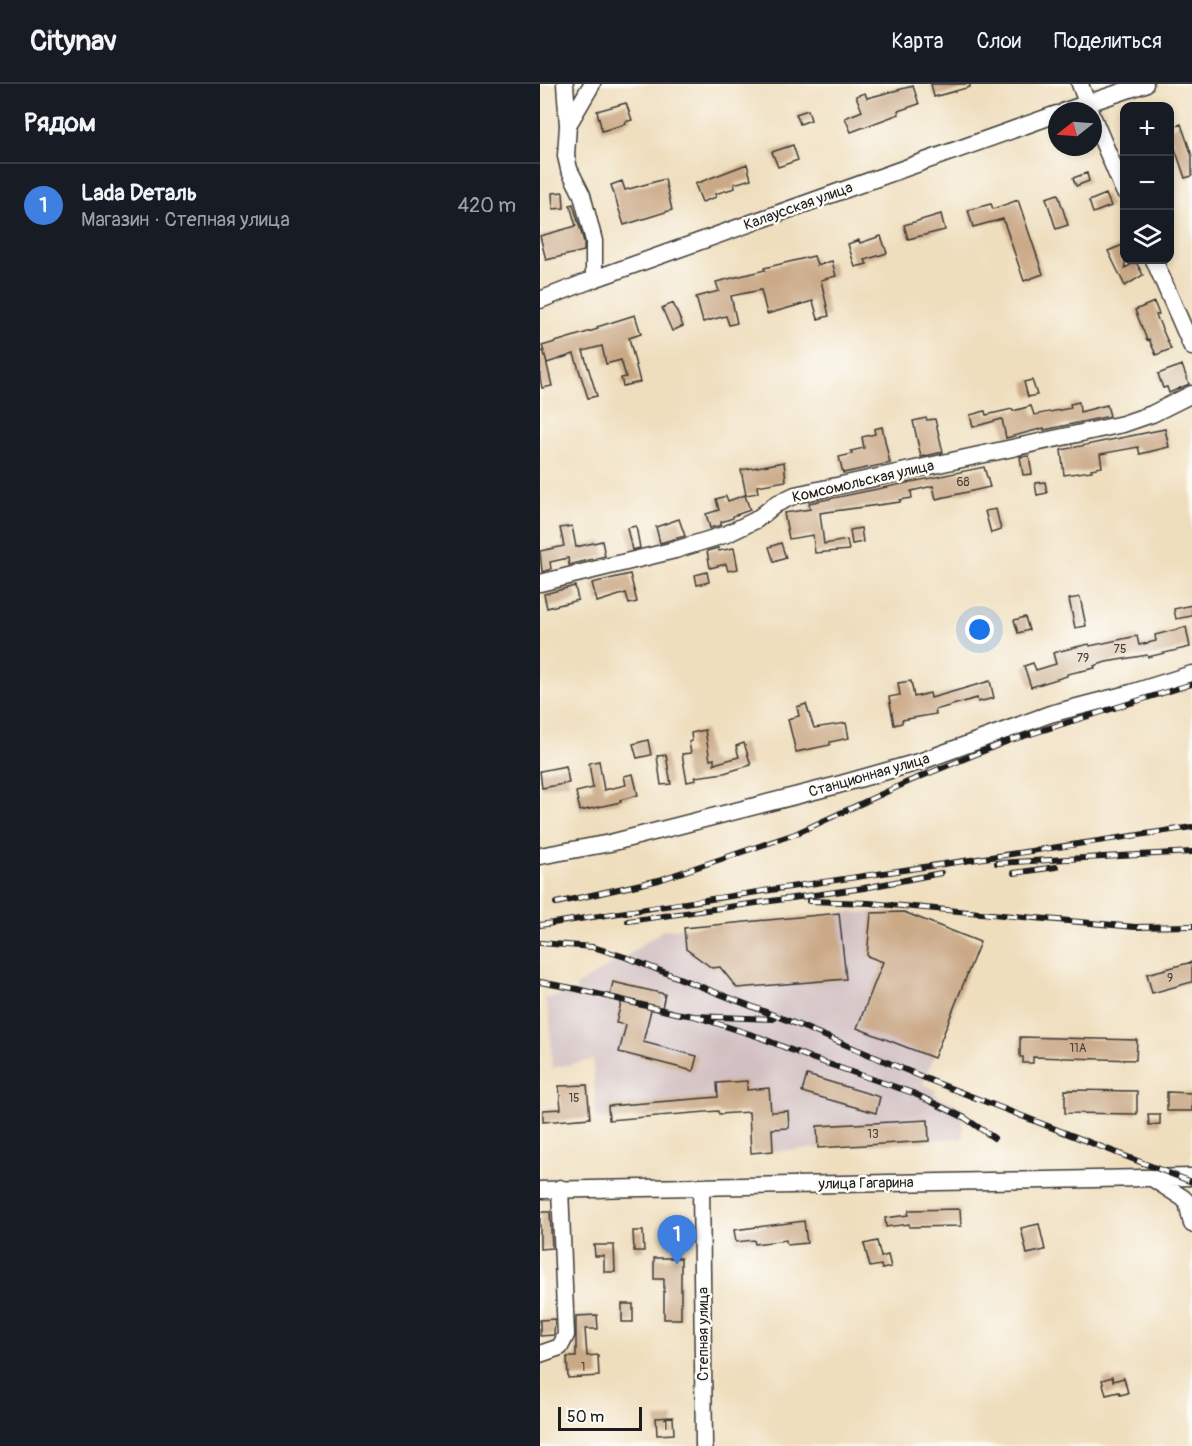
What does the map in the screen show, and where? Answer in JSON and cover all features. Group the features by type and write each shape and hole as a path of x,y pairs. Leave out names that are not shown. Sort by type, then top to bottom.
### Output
{"street":[{"path":"565,84 566,156 569,169 582,195 594,241 594,279"},
{"path":"567,125 592,84"},
{"path":"1080,84 1087,102"},
{"path":"1102,105 1145,84"},
{"name":"Калаусская улица","path":"540,300 1048,117"},
{"path":"1102,138 1120,180"},
{"path":"1156,264 1192,346"},
{"name":"Комсомольская улица","path":"540,583 675,550 727,534 795,495 1123,424 1152,414 1192,394"},
{"name":"Станционная улица","path":"540,856 610,843 834,786 922,761 1050,714 1192,674"},
{"name":"улица Гагарина","path":"540,1190 1192,1177"},
{"path":"1152,1178 1169,1187 1187,1202 1192,1224"},
{"name":"Степная улица","path":"701,1186 704,1446"},
{"path":"540,1354 560,1347 566,1335 560,1188"}],"shaded area":[{"path":"904,912 980,942 923,1084 936,1090 935,1095 962,1107 963,1138 751,1153 748,1112 719,1114 718,1111 596,1119 593,1060 552,1068 550,1020 545,999 576,992 577,985 625,957 663,930 839,913"}],"building":[{"path":"931,84 970,84 970,87 934,97"},
{"path":"913,86 919,104 851,132 845,118 862,111 856,96 865,93 867,98"},
{"path":"626,103 632,120 602,131 597,111"},
{"path":"808,110 811,120 800,124 796,114"},
{"path":"1181,124 1192,156 1192,176 1185,178 1174,146 1174,127"},
{"path":"793,145 798,160 778,167 772,152"},
{"path":"747,164 751,179 734,184 735,188 715,194 716,197 702,202 695,184"},
{"path":"1087,173 1089,181 1076,186 1073,178"},
{"path":"665,179 672,210 624,225 611,185 622,181 625,190"},
{"path":"563,192 564,208 553,209 552,193"},
{"path":"1058,194 1068,225 1056,229 1046,198"},
{"path":"1106,194 1111,206 1093,213 1089,201"},
{"path":"1018,200 1043,274 1024,281 1003,219 973,227 968,210 991,204 993,209"},
{"path":"573,204 584,242 584,251 546,260 540,236 576,226 570,205"},
{"path":"941,214 945,230 908,239 904,225"},
{"path":"881,236 887,253 865,260 867,264 855,267 848,244 859,240 860,243"},
{"path":"1120,246 1120,264 1125,264 1125,268 1137,264 1143,275 1125,286 1108,251"},
{"path":"814,256 817,265 832,261 836,276 821,280 829,316 818,319 813,301 767,314 761,290 731,296 737,323 729,325 726,316 703,322 696,297 719,291 716,282"},
{"path":"1154,302 1159,314 1156,315 1171,349 1156,355 1149,339 1147,340 1135,310"},
{"path":"673,303 683,326 672,331 662,308"},
{"path":"635,315 641,334 629,338 640,382 623,386 621,378 626,377 621,360 606,364 602,346 583,351 597,396 588,398 574,354 547,363 544,352 552,386 542,388 540,352 544,351 542,346"},
{"path":"1182,365 1189,384 1169,393 1167,387 1163,388 1158,374"},
{"path":"1032,380 1037,395 1028,397 1024,382"},
{"path":"1079,402 1080,412 1107,405 1110,416 1044,430 1044,428 1006,438 1002,419 973,427 970,415 985,411 986,415 1031,406 1034,415 1071,408 1070,404"},
{"path":"926,418 927,420 935,419 943,452 921,457 913,421"},
{"path":"882,427 890,463 843,473 839,457 864,448 862,437 875,434 874,429"},
{"path":"1165,429 1169,447 1140,454 1138,447 1100,454 1102,467 1091,469 1092,471 1064,475 1061,450"},
{"path":"1029,456 1032,474 1023,475 1020,457"},
{"path":"784,462 786,481 757,486 758,493 746,495 741,470"},
{"path":"984,467 990,487 936,499 933,486 911,491 912,498 900,500 900,502 820,513 824,544 847,540 849,550 815,553 813,535 789,539 784,513 810,509 809,503"},
{"path":"1045,482 1047,493 1037,495 1035,483"},
{"path":"745,495 750,510 710,528 706,514 719,510 716,499 726,496 728,501"},
{"path":"996,509 1001,530 991,533 985,511"},
{"path":"679,519 685,536 660,543 656,527"},
{"path":"572,526 576,547 602,541 605,556 569,565 568,558 550,562 551,569 542,572 540,551 564,546 560,528"},
{"path":"636,526 640,548 632,550 627,528"},
{"path":"861,528 863,542 852,544 850,530"},
{"path":"781,543 786,558 774,562 769,547"},
{"path":"718,548 719,551 734,548 738,569 728,571 726,564 710,568 707,551"},
{"path":"707,572 709,582 697,585 695,575"},
{"path":"630,574 637,602 629,604 626,593 597,602 592,583"},
{"path":"575,586 578,600 547,608 544,594"},
{"path":"1080,597 1086,626 1075,628 1069,599"},
{"path":"1192,605 1192,616 1176,619 1174,609"},
{"path":"1025,617 1029,630 1018,633 1014,620"},
{"path":"1186,627 1190,647 1148,657 1147,655 1106,662 1094,666 1095,668 1067,674 1067,676 1031,687 1024,666 1033,663 1036,670 1056,664 1053,653 1137,636 1139,645 1156,641 1155,635"},
{"path":"911,681 914,697 930,693 931,698 990,681 994,698 978,702 977,698 935,710 936,714 902,720 902,723 894,725 889,697 900,695 898,683"},
{"path":"806,704 814,728 846,723 849,738 830,742 830,745 796,752 788,719 799,716 797,707"},
{"path":"705,730 710,760 714,759 714,764 739,757 736,746 744,743 751,765 724,773 695,777 696,780 687,782 682,754 691,753 689,742 692,741 691,733"},
{"path":"648,740 651,755 637,758 633,744"},
{"path":"666,755 671,784 661,785 657,756"},
{"path":"599,761 604,790 626,785 624,776 633,774 638,795 620,800 621,802 580,811 576,792 593,788 589,763"},
{"path":"566,766 569,783 542,788 540,771"},
{"path":"904,912 980,942 934,1058 857,1028 883,962 867,956 871,913"},
{"path":"839,913 846,979 737,988 720,967 712,968 686,949 684,928"},
{"path":"1192,962 1192,982 1152,993 1147,974"},
{"path":"613,982 665,994 662,1008 652,1006 643,1042 697,1056 693,1071 619,1052 626,1025 616,1023 622,999 610,996"},
{"path":"1020,1037 1137,1040 1136,1060 1033,1057 1033,1063 1023,1063 1023,1057 1020,1057"},
{"path":"807,1075 880,1097 876,1113 802,1092"},
{"path":"747,1081 747,1090 769,1088 771,1112 788,1111 789,1128 772,1129 773,1151 751,1153 749,1112 719,1114 718,1111 609,1120 608,1106 718,1097 717,1083"},
{"path":"587,1085 590,1118 543,1122 543,1110 561,1109 559,1086"},
{"path":"1065,1090 1137,1091 1137,1114 1065,1113"},
{"path":"1167,1092 1192,1093 1192,1111 1167,1111"},
{"path":"1148,1114 1160,1114 1160,1124 1149,1125"},
{"path":"928,1120 929,1141 818,1148 817,1126"},
{"path":"960,1209 961,1226 909,1227 909,1224 886,1227 885,1218 908,1215 909,1210"},
{"path":"540,1212 550,1212 552,1248 540,1249"},
{"path":"804,1221 807,1243 787,1245 786,1240 755,1244 754,1240 736,1242 734,1230"},
{"path":"1039,1224 1045,1250 1027,1254 1021,1228"},
{"path":"633,1231 643,1231 644,1251 634,1251"},
{"path":"877,1241 881,1257 888,1255 891,1267 882,1269 881,1265 870,1267 864,1244"},
{"path":"594,1245 614,1245 615,1272 604,1272 604,1256 595,1256"},
{"path":"654,1258 681,1258 681,1319 664,1319 664,1279 654,1279"},
{"path":"622,1304 633,1304 633,1322 622,1322"},
{"path":"597,1315 598,1329 585,1329 587,1356 598,1355 599,1376 568,1378 567,1357 576,1357 576,1316"},
{"path":"555,1319 554,1335 540,1336 540,1320"},
{"path":"1112,1377 1113,1381 1124,1378 1128,1393 1120,1395 1119,1392 1106,1395 1102,1380"},
{"path":"673,1417 674,1434 657,1435 656,1418"}],"railway":[{"path":"556,903 659,880 795,834 910,781 1008,741 1192,684"},
{"path":"540,925 1192,827"},
{"path":"997,863 1192,852"},
{"path":"1014,873 1056,867"},
{"path":"628,921 864,888 941,873"},
{"path":"809,901 869,903 1135,927 1192,926"},
{"path":"540,943 593,947 625,957 789,1021 932,1081 1192,1182"},
{"path":"540,982 675,1013 694,1016 773,1019"},
{"path":"694,1016 913,1093 965,1118 994,1138"}],"place":[{"name":"Lada Dеталь","path":"677,1265"}]}
